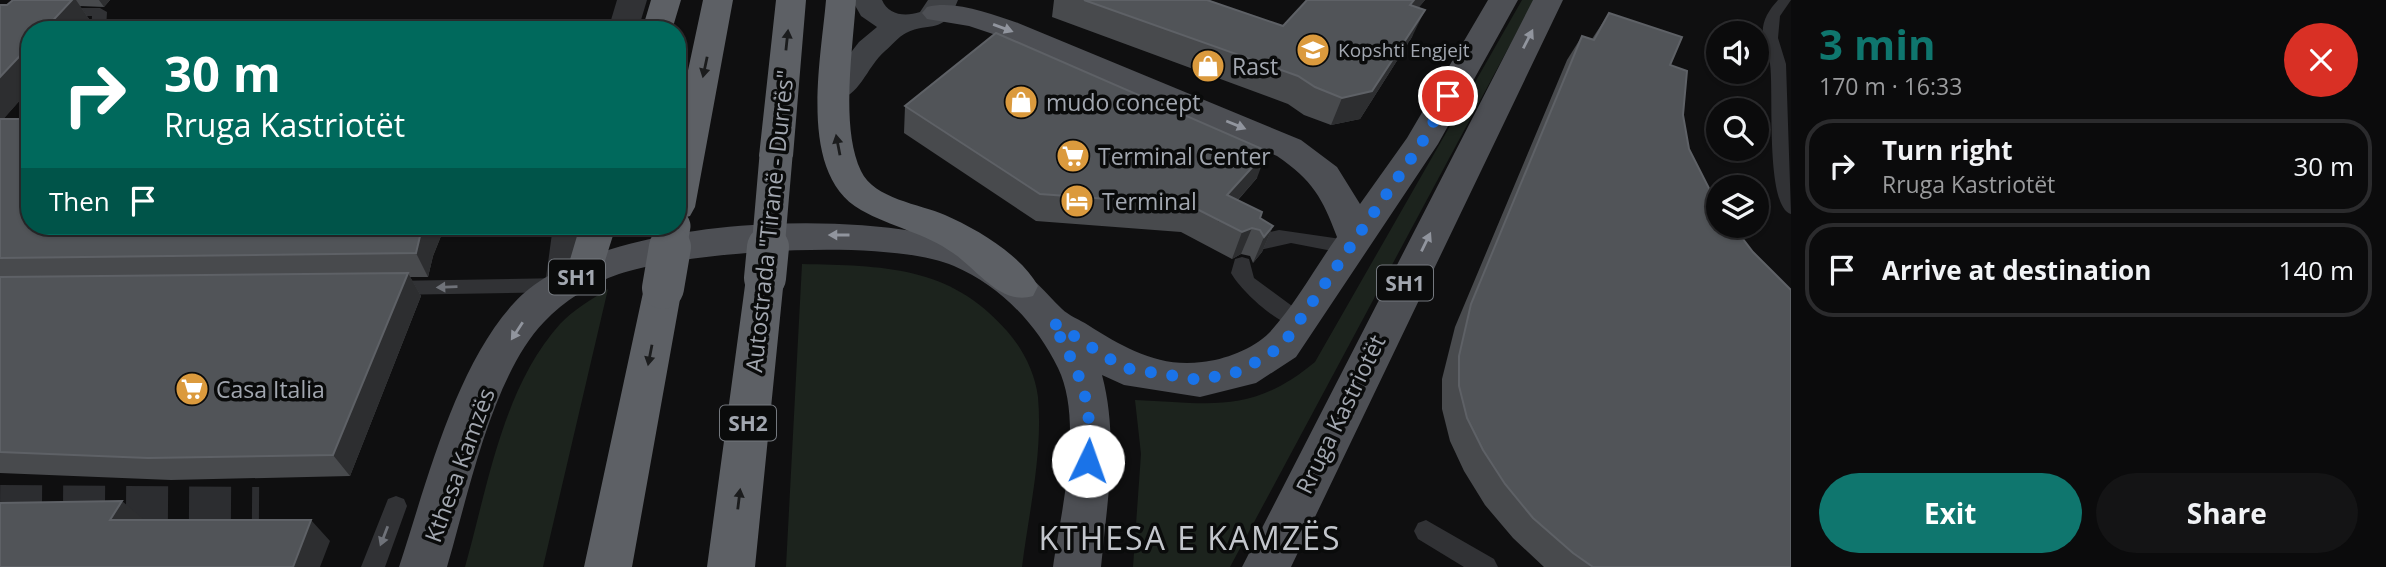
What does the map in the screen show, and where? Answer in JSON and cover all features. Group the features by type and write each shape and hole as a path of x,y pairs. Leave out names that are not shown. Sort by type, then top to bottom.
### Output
{"highway":[{"path":"660,21 666,0"},
{"path":"686,156 718,0"},
{"name":"Autostrada \"Tiranë - Durrës\"","path":"731,567 765,278 791,0"},
{"path":"841,0 836,141 850,183 874,202 939,227 973,246 1019,286"},
{"path":"575,279 594,235"},
{"path":"608,567 672,235"}],"main road":[{"path":"867,0 875,14 900,23 921,21 940,6 1007,29 1289,148 1309,161 1339,192 1351,242"},
{"name":"SH1","path":"1052,322 1124,368 1200,380 1241,371 1282,346 1351,242 1421,144 1503,0"},
{"name":"Rruga Kastriotët","path":"1273,561 1548,0"},
{"path":"837,91 870,48 900,23"},
{"name":"Kthesa Kamzës","path":"423,567 476,406 498,362 528,314 575,279 618,260 665,249 829,235 873,235 908,239 976,261 1019,286 1052,322 1081,375 1091,434 1077,567"}],"street":[{"path":"626,21 632,0"},
{"path":"572,235 575,279"}],"lane":[{"path":"1786,0 1773,15 1769,26 1780,88 1783,179 1791,208"},
{"path":"50,12 100,12 99,21"},
{"path":"1260,243 1266,239 1286,237 1351,242"},
{"path":"1242,264 1241,273 1247,283 1300,322"},
{"path":"368,289 575,279"},
{"path":"373,567 396,506"},
{"path":"1426,531 1486,567"}],"shaded area":[{"path":"1522,0 1534,0 1230,567 1133,567 1141,454 1135,400 1208,403 1250,398 1271,391 1315,362"},
{"path":"802,264 887,269 938,281 985,309 1013,338 1034,379 1039,418 1037,461 1022,567 786,567"},
{"path":"608,289 543,567 465,567 499,440 524,378 540,350 560,324 577,309"}],"building":[{"path":"13,0 72,0 52,21 21,21 21,55 0,77 0,5 7,5"},
{"path":"1084,0 1207,0 1283,26 1307,0 1414,0 1410,5 1425,10 1372,91 1342,98 1315,87 1298,76"},
{"path":"1609,13 1682,37 1670,65 1687,71 1683,115 1689,149 1706,182 1706,238 1742,238 1791,290 1791,567 1593,567 1533,518 1505,484 1483,450 1467,418 1459,386 1459,356 1471,304 1582,36 1594,40"},
{"name":"Terminal Center","path":"996,33 1267,151 1227,195 1262,212 1260,218 1273,226 1264,237 1260,230 1252,228 1242,232 1189,205 1040,194 905,106"},
{"path":"0,119 21,119 21,235 420,235 416,253 0,258"},
{"name":"Casa Italia","path":"408,273 333,455 148,458 0,452 0,277"},
{"path":"122,501 110,520 311,520 293,567 0,567 0,503"}],"tunnel":[{"path":"0,506 259,508"}],"place":[{"name":"Kopshti Engjejt","path":"1313,50"},
{"name":"Rast","path":"1208,66"},
{"name":"mudo concept","path":"1021,102"},
{"name":"Terminal Center","path":"1073,156"},
{"name":"Terminal","path":"1077,201"},
{"name":"Casa Italia","path":"192,389"}],"district":[{"name":"KTHESA E KAMZËS","path":"1190,537"}],"route":[{"path":"1088,461 1091,434 1081,375 1052,322 1124,368 1167,377 1200,380 1241,371 1282,346 1421,144 1448,96"}]}
